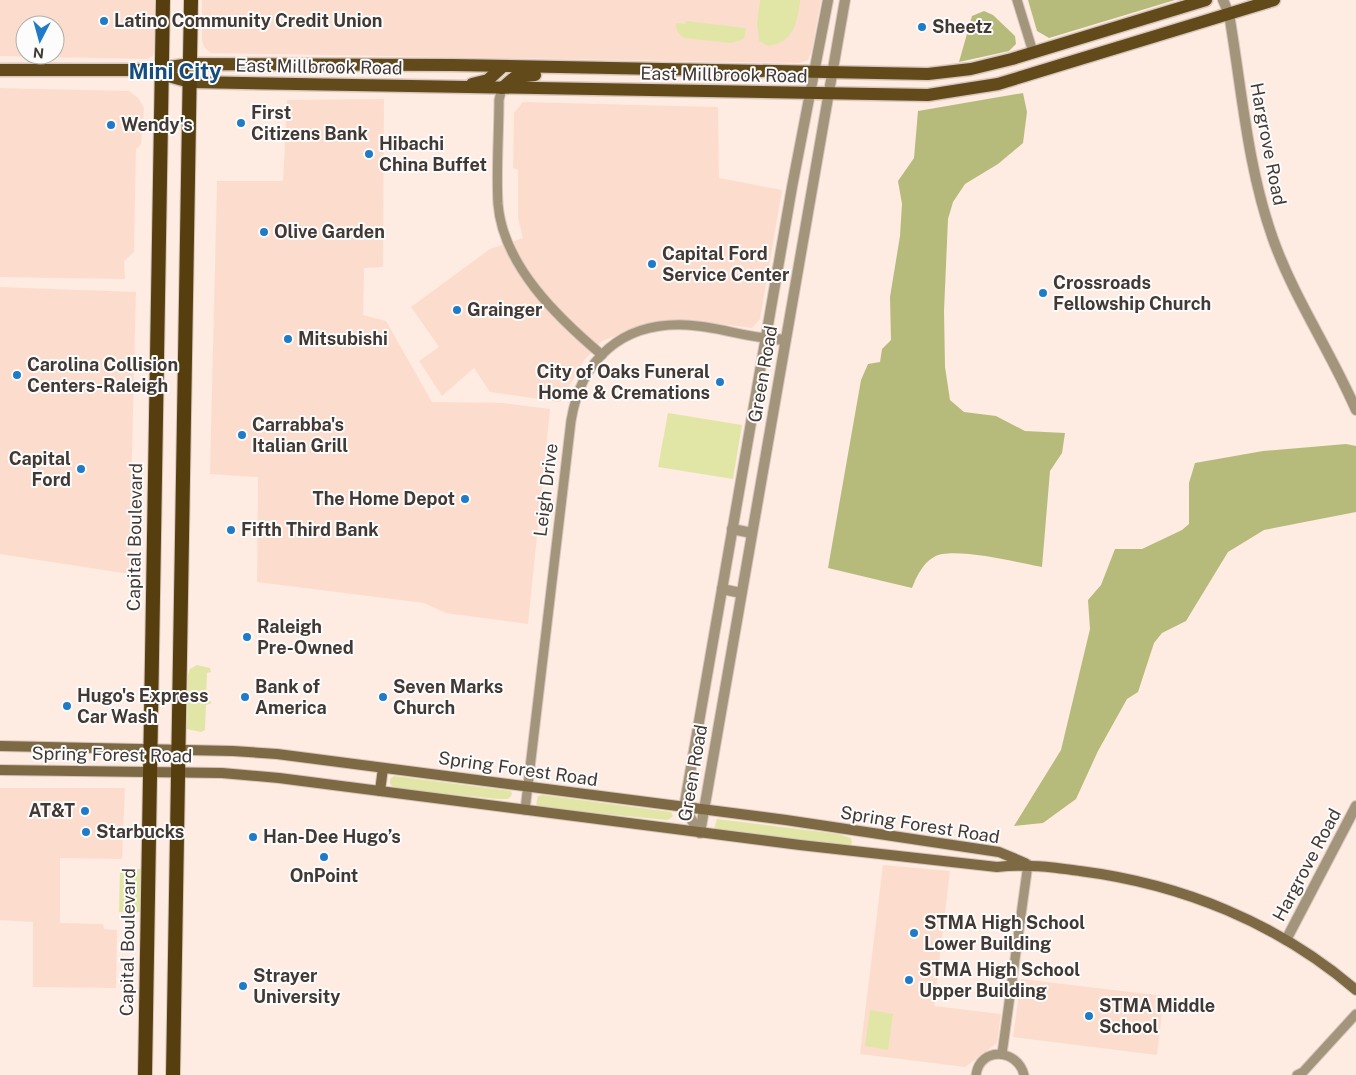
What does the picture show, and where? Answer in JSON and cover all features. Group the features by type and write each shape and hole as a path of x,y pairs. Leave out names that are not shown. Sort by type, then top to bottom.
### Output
{"highway":[{"name":"Capital Boulevard","path":"145,1075 158,71 163,0"},
{"path":"173,1075 191,0"}],"main road":[{"name":"East Millbrook Road","path":"158,71 190,64 586,67 892,75 942,73 985,66 1206,0"},
{"name":"East Millbrook Road","path":"158,71 190,82 912,95 970,90 998,84 1274,0"},
{"path":"463,87 488,80 502,67"},
{"path":"502,88 511,79 519,75 557,76 586,67"},
{"path":"0,70 158,71"},
{"name":"Spring Forest Road","path":"0,746 248,752 703,809 999,852 1028,864"},
{"path":"380,791 383,768"},
{"name":"Spring Forest Road","path":"0,770 251,775 700,832 997,867 1028,864 1105,874 1167,888 1229,910 1286,940 1319,961 1356,990"}],"street":[{"name":"Green Road","path":"700,832 684,808 765,338 828,0"},
{"name":"Green Road","path":"700,832 845,0"},
{"path":"1017,0 1033,52"},
{"name":"Hargrove Road","path":"1223,0 1229,14 1253,173 1264,212 1292,284 1356,410"},
{"name":"Hargrove Road","path":"1229,14 1231,0"},
{"path":"502,88 500,100 498,198 500,218 508,244 527,279 602,355"},
{"name":"Leigh Drive","path":"525,810 571,419 576,394 582,380 602,355 617,341 632,333 655,326 688,325 765,338"},
{"path":"765,338 785,340"},
{"path":"732,529 752,533"},
{"path":"722,589 741,593"},
{"name":"Hargrove Road","path":"1286,940 1356,806"},
{"path":"1002,1054 1028,864"},
{"path":"1297,1075 1303,1072 1356,1014"},
{"path":"976,1075 980,1064 986,1058 1002,1054 1016,1060 1024,1075"}],"shaded area":[{"path":"0,0 155,0 155,49 153,56 146,59 65,57 65,15 15,15 15,56 0,56"},
{"path":"202,0 821,0 812,50 808,60 799,63 211,53 204,47 202,40"},
{"path":"0,88 129,91 138,98 144,108 141,144 136,149 134,252 124,261 125,279 0,277"},
{"path":"384,99 383,267 364,268 363,315 386,321 432,402 503,403 550,409 528,624 446,613 424,603 257,582 258,477 210,474 217,181 283,181 287,100"},
{"path":"523,102 718,107 719,178 782,190 760,319 752,328 697,321 656,321 602,341 585,359 560,402 490,392 474,368 442,396 419,361 439,347 411,307 490,249 523,238 518,219 518,170 513,168 514,113"},
{"path":"0,287 136,292 129,574 0,554"},
{"path":"0,788 125,788 122,859 60,858 60,923 103,924 104,929 117,930 116,988 33,987 33,922 0,920"},
{"path":"883,865 950,871 934,1006 1001,1014 997,1043 965,1067 860,1054"},
{"path":"1021,979 1164,996 1157,1055 1013,1037"}],"green space":[{"path":"760,0 800,0 796,23 789,36 783,41 768,46 759,41 757,24"},
{"path":"1028,0 1175,0 1049,38 1037,31"},
{"path":"984,11 993,15 1015,36 1016,44 1009,51 959,62 972,16"},
{"path":"686,21 746,28 744,39 731,43 684,38 678,32 676,23 685,24"},
{"path":"1023,93 1027,112 1023,143 998,164 965,184 953,202 948,219 944,311 945,367 950,400 964,412 996,416 1025,431 1065,433 1062,453 1050,471 1042,567 986,556 955,553 943,554 934,557 926,563 912,588 828,568 861,380 868,364 880,362 882,349 891,340 890,297 900,236 902,204 898,181 914,158 918,111"},
{"path":"668,413 742,425 733,479 658,467"},
{"path":"1346,444 1356,446 1356,512 1264,530 1228,552 1186,621 1162,633 1154,643 1138,692 1127,699 1098,751 1076,799 1043,823 1014,826 1061,750 1090,629 1088,600 1101,585 1115,549 1142,549 1182,530 1189,524 1189,483 1195,463 1263,451"},
{"path":"197,665 210,668 211,672 207,673 206,698 212,703 206,705 205,730 201,732 187,729 188,675 190,669"},
{"path":"394,776 511,791 512,795 508,799 499,799 396,789 390,784 390,779"},
{"path":"543,795 671,812 673,816 668,820 542,808 536,804 538,796"},
{"path":"717,819 838,834 851,838 852,843 849,846 830,845 714,829"},
{"path":"120,869 141,869 140,912 119,912"},
{"path":"870,1010 893,1014 888,1050 865,1046"}],"place":[{"name":"Latino Community Credit Union","path":"104,21"},
{"name":"Sheetz","path":"922,27"},
{"name":"First Citizens Bank","path":"241,123"},
{"name":"Wendy's","path":"111,125"},
{"name":"Hibachi China Buffet","path":"369,154"},
{"name":"Olive Garden","path":"264,232"},
{"name":"Capital Ford Service Center","path":"652,264"},
{"name":"Crossroads Fellowship Church","path":"1043,293"},
{"name":"Grainger","path":"457,310"},
{"name":"Mitsubishi","path":"288,339"},
{"name":"Carolina Collision Centers-Raleigh","path":"17,375"},
{"name":"City of Oaks Funeral Home & Cremations","path":"720,382"},
{"name":"Carrabba's Italian Grill","path":"242,435"},
{"name":"Capital Ford","path":"81,469"},
{"name":"The Home Depot","path":"465,499"},
{"name":"Fifth Third Bank","path":"231,530"},
{"name":"Raleigh Pre-Owned","path":"247,637"},
{"name":"Bank of America","path":"245,697"},
{"name":"Seven Marks Church","path":"383,697"},
{"name":"Hugo's Express Car Wash","path":"67,706"},
{"name":"AT&T","path":"85,811"},
{"name":"Starbucks","path":"86,832"},
{"name":"Han-Dee Hugo’s","path":"253,837"},
{"name":"OnPoint","path":"324,857"},
{"name":"STMA High School Lower Building","path":"914,933"},
{"name":"STMA High School Upper Building","path":"909,980"},
{"name":"Strayer University","path":"243,986"},
{"name":"STMA Middle School","path":"1089,1016"}],"district":[{"name":"Mini City","path":"175,71"}]}
